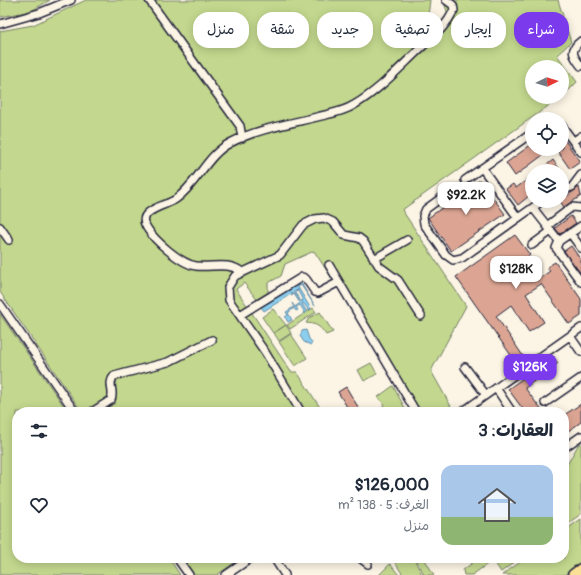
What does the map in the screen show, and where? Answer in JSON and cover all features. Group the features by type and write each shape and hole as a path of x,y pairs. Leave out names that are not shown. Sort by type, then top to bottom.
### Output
{"highway":[{"path":"573,575 581,569"}],"lane":[{"path":"0,24 39,13 71,0"},
{"path":"149,0 240,126 242,138"},
{"path":"242,272 231,265 196,266 185,263 174,256 148,230 144,221 145,217 150,210 167,204 187,190 224,147 242,138 276,126 340,111 358,102 388,79 437,35 454,10 453,5 446,0"},
{"path":"581,41 574,46 572,51 573,56 581,66"},
{"path":"569,135 581,152"},
{"path":"574,141 581,136"},
{"path":"465,180 525,138"},
{"path":"482,168 518,218"},
{"path":"569,188 572,187 581,175"},
{"path":"452,190 429,206 422,216 424,224 450,259 456,260 462,258 533,208 559,241"},
{"path":"532,246 572,207 581,208"},
{"path":"298,407 265,352 230,300 228,292 232,279 242,272 280,255 299,228 318,218 328,218 344,235 361,240 382,269 398,280 421,316"},
{"path":"581,226 559,241 556,245 557,250 581,282"},
{"path":"0,227 9,240"},
{"path":"570,233 581,248"},
{"path":"374,259 408,240"},
{"path":"329,265 413,407"},
{"path":"240,315 302,277 306,279 315,292 318,293 339,282"},
{"path":"0,304 72,407"},
{"path":"469,407 581,328"},
{"path":"570,336 581,352"},
{"path":"100,407 111,400 112,396 110,382 114,376 168,362 212,340"},
{"path":"465,368 486,395"},
{"path":"545,403 581,378"},
{"path":"496,388 509,407"},
{"path":"569,444 581,436"},
{"path":"181,563 189,575"},
{"path":"226,575 244,563"},
{"path":"277,563 285,575"}],"green space":[{"path":"0,0 50,0 31,11 0,17"},
{"path":"86,0 430,0 428,12 381,12 381,48 443,48 443,21 449,17 443,0 558,0 562,12 514,12 514,48 565,48 557,55 561,60 525,60 525,104 551,104 540,112 525,112 525,123 402,210 466,306 431,371 451,407 416,407 314,251 285,264 281,276 268,283 268,294 258,301 244,283 236,289 291,372 297,372 320,407 79,407 0,292 0,31 33,25"},
{"path":"569,71 577,82 569,90"},
{"path":"313,308 316,312 290,329 287,325"},
{"path":"273,309 286,325 273,333 262,317"},
{"path":"320,312 333,332 326,335 318,326 306,323 309,318"},
{"path":"0,314 65,407 12,407 12,563 172,563 180,575 0,575"},
{"path":"286,325 291,333 279,341 274,333"},
{"path":"291,334 307,358 295,366 279,342"},
{"path":"371,363 377,374 364,381 358,370"},
{"path":"393,386 404,407 383,407 383,403 378,397"},
{"path":"581,440 581,514 569,522 569,461"},
{"path":"581,519 581,563 564,575 502,575 519,563 569,563 569,527"},
{"path":"185,563 234,563 217,575 193,575"},
{"path":"395,563 416,563 422,575 403,575"},
{"path":"418,563 427,563 434,575 424,575"},
{"path":"472,563 489,563 472,575 464,575 463,570"},
{"path":"495,563 513,563 501,572"},
{"path":"390,564 399,575 379,575"}],"water":[{"path":"301,283 315,306 301,285 298,287 299,289 264,311 261,307 296,284 297,286"},
{"path":"299,289 311,309 309,310 303,303 302,304 307,312 303,314 304,311 300,305 296,307 298,310 296,311 294,308 288,313 292,320 288,322 285,317 288,315 286,312 294,307 292,303 295,307 300,303 294,294 291,296 295,293 301,302 303,301 298,291 295,292"},
{"path":"306,330 309,339 312,342 311,345 304,342 300,336 302,331"}],"building":[{"path":"569,146 580,162 570,169 569,164 566,164 561,156 569,156"},
{"path":"525,149 525,156 542,156 531,164 525,164 525,168 515,176 506,163"},
{"path":"553,160 556,164 548,164"},
{"path":"480,180 505,214 451,251 428,218"},
{"path":"525,181 525,199 518,205 506,189 513,184 516,188"},
{"path":"579,187 581,196 569,204 569,194"},
{"path":"571,216 576,223 560,234 555,228"},
{"path":"515,235 530,255 522,261 536,281 550,271 547,267 555,262 581,299 581,316 569,324 541,284 526,294 544,322 529,332 511,305 496,316 523,356 515,361 456,277"},
{"path":"571,246 581,260 581,274 564,251"},
{"path":"553,357 558,363 525,388 539,407 521,407 508,389"},
{"path":"346,387 358,407 347,407 338,392"},
{"path":"581,404 581,422 569,430 569,412"}]}
